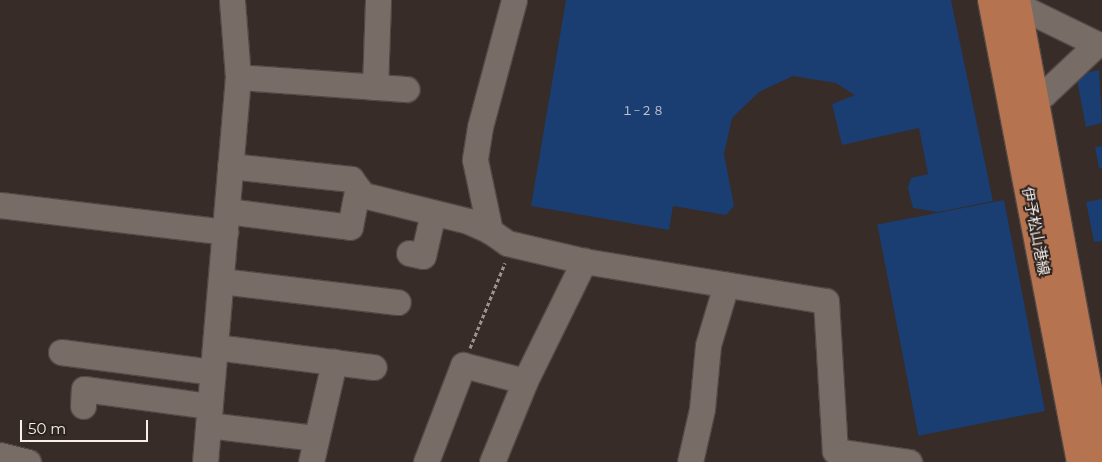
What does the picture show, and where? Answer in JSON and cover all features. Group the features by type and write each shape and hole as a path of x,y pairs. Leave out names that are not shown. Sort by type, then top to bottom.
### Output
{"main road":[{"name":"伊予松山港線","path":"1008,2 1033,98 1102,462"},
{"name":"伊予松山港線","path":"1008,2 1081,462"}],"street":[{"path":"205,462 238,77 232,0"},
{"path":"375,87 378,0"},
{"path":"490,231 475,160 514,0"},
{"path":"1008,2 1100,44 1044,94 1033,98"},
{"path":"238,77 407,89"},
{"path":"0,205 226,221 350,227 357,191 351,179 230,166"},
{"path":"357,191 490,231 512,244 584,261 826,301 834,457 909,462"},
{"path":"409,253 423,256 433,213"},
{"path":"492,462 525,381 584,261"},
{"path":"221,281 398,303"},
{"path":"690,462 702,409 708,345 726,285"},
{"path":"215,347 374,367"},
{"path":"61,352 212,372"},
{"path":"311,462 334,362"},
{"path":"426,462 463,365 525,381"},
{"path":"83,406 84,389 316,438"},
{"path":"0,455 28,462"}],"path":[{"path":"463,365 512,244"}],"building":[{"path":"566,0 951,0 993,201 938,212 913,208 908,188 911,178 928,174 919,128 842,145 832,104 855,95 836,83 793,76 759,92 732,118 724,154 734,206 726,215 673,206 669,230 531,206"},
{"path":"1099,70 1102,123 1086,127 1076,75"},
{"path":"1102,146 1102,168 1099,168 1095,147"},
{"path":"1102,199 1102,241 1094,242 1086,202"},
{"path":"1004,200 1045,411 918,436 877,225"}]}
